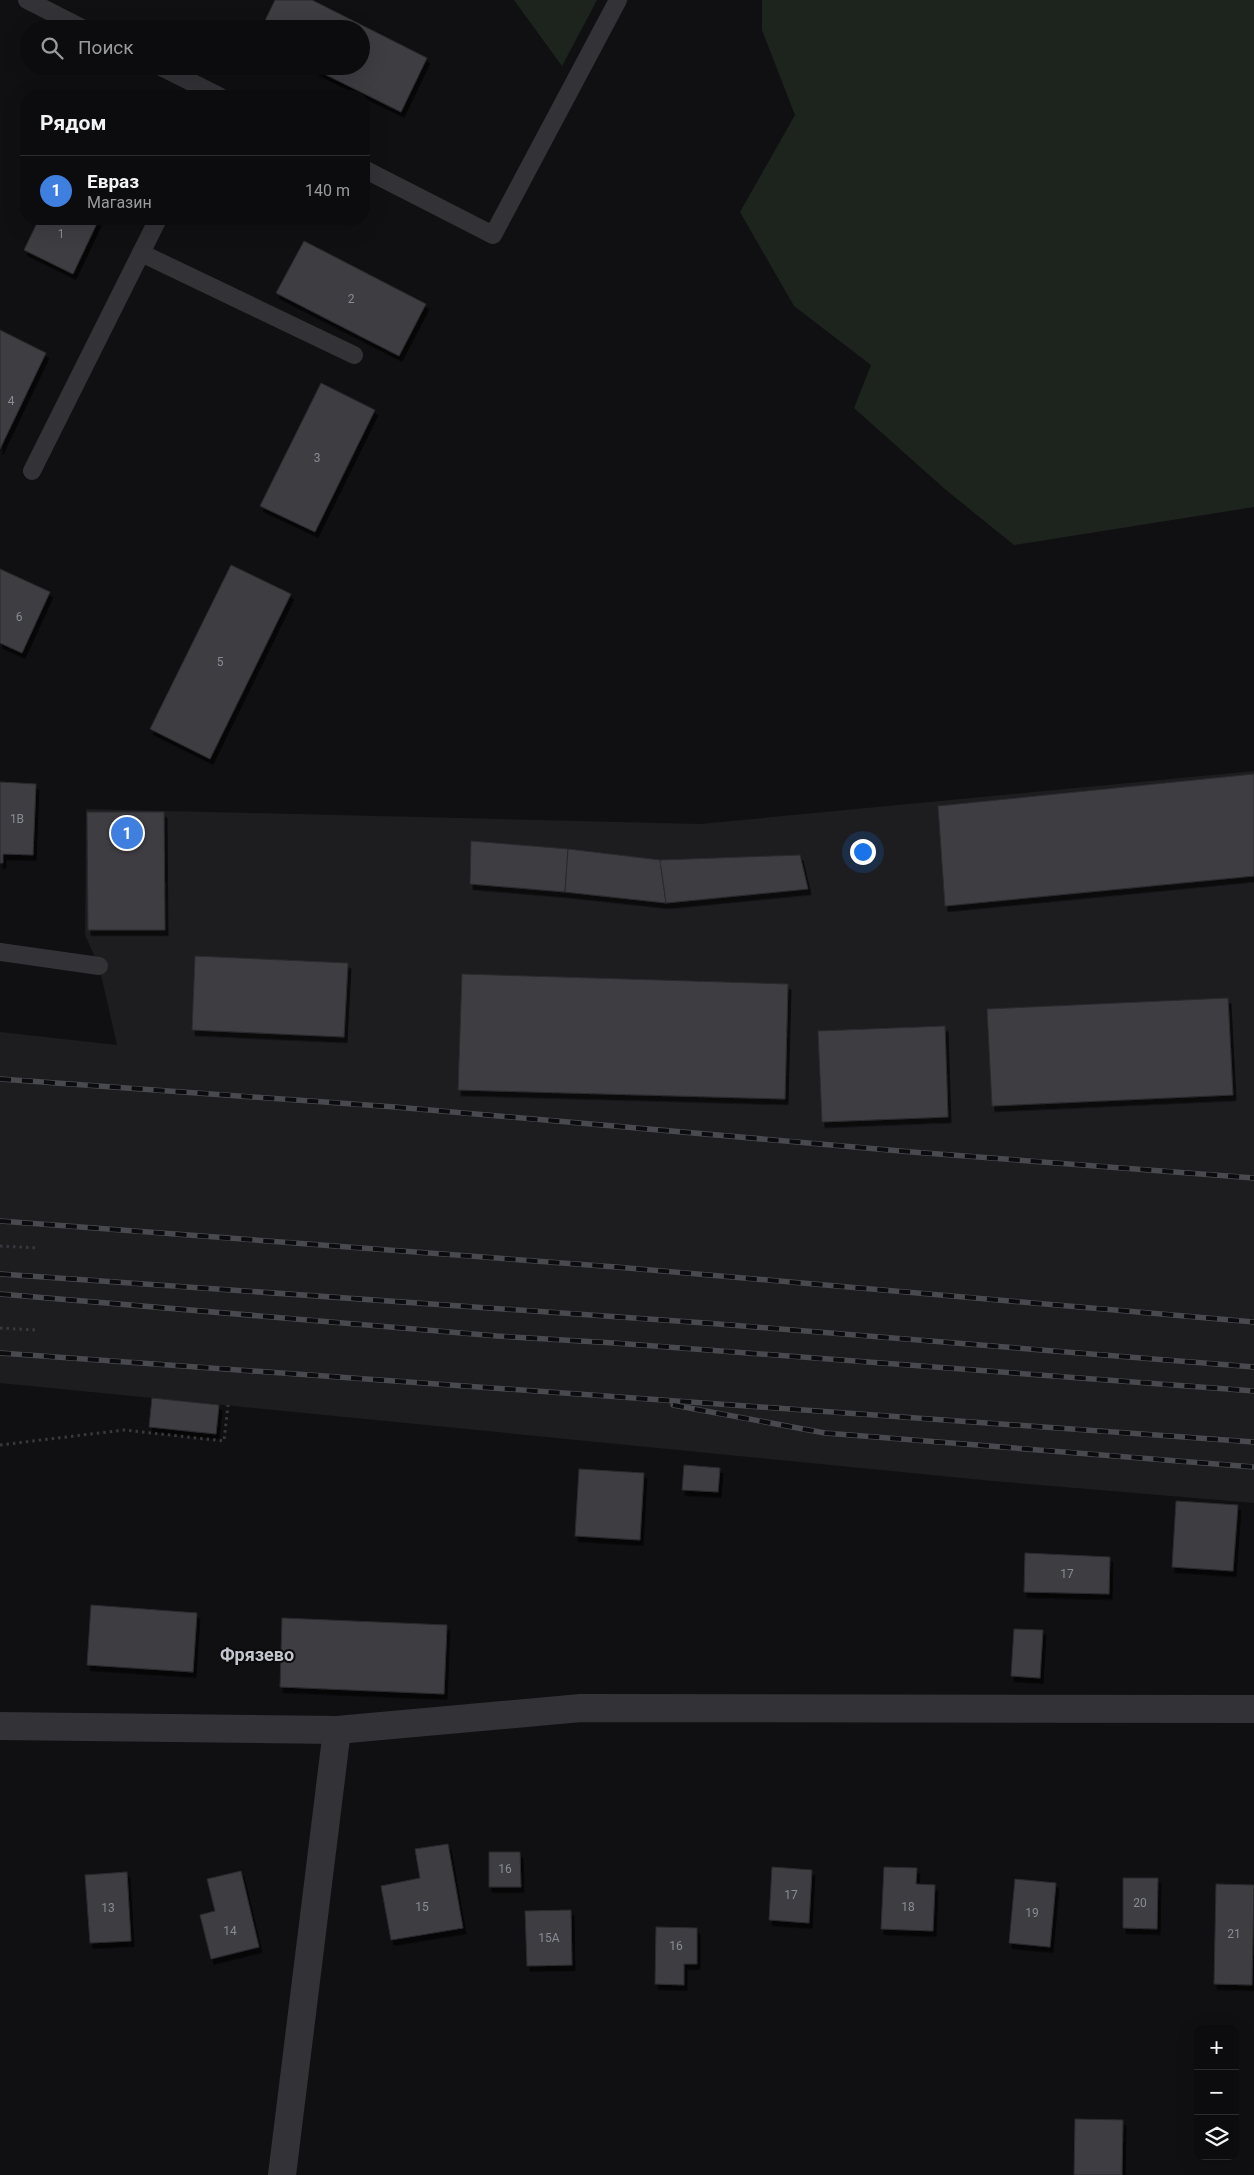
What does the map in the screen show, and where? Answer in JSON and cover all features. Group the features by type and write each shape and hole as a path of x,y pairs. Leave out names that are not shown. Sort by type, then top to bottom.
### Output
{"street":[{"path":"0,1726 337,1730 581,1708 1254,1709"},
{"path":"282,2175 337,1730"}],"lane":[{"path":"27,0 66,20"},
{"path":"370,172 493,235 618,0"},
{"path":"177,75 207,90"},
{"path":"32,471 155,225"},
{"path":"141,253 354,355"},
{"path":"0,952 99,966"}],"path":[{"path":"0,1246 39,1248"},
{"path":"0,1328 35,1330"},
{"path":"0,1445 124,1430 224,1441 228,1405"}],"shaded area":[{"path":"514,0 597,0 562,66"},
{"path":"762,0 1254,0 1254,507 1014,545 946,490 854,408 871,365 794,306 740,212 795,115 762,30"},
{"path":"1254,771 1254,1503 993,1481 0,1383 0,1032 117,1045 99,966 85,935 86,809 700,824"}],"building":[{"path":"275,0 312,0 352,20 265,20"},
{"path":"370,29 427,58 401,112 370,97 370,90 357,90 326,75 370,75"},
{"path":"36,225 96,225 73,274 24,250"},
{"path":"304,241 426,304 399,356 276,293"},
{"path":"0,330 46,353 0,449"},
{"path":"321,383 375,410 315,532 260,506"},
{"path":"231,565 291,594 210,759 150,729"},
{"path":"0,569 50,592 22,653 0,643"},
{"path":"1254,774 1254,876 945,906 938,806"},
{"path":"0,782 36,784 33,855 3,854 3,863 0,863"},
{"path":"87,812 164,812 165,930 88,930"},
{"path":"471,841 568,849 565,892 470,884"},
{"path":"568,849 660,860 666,903 565,892"},
{"path":"800,855 808,889 666,903 660,860"},
{"path":"195,956 348,963 344,1037 192,1030"},
{"path":"462,974 788,984 785,1099 458,1090"},
{"path":"1228,998 1233,1095 992,1106 987,1009"},
{"path":"945,1026 948,1117 822,1122 818,1031"},
{"path":"152,1398 219,1405 216,1434 149,1427"},
{"path":"684,1465 720,1468 718,1492 682,1490"},
{"path":"579,1469 644,1473 640,1540 575,1536"},
{"path":"1176,1501 1238,1505 1233,1571 1172,1567"},
{"path":"1025,1553 1110,1557 1109,1594 1024,1592"},
{"path":"91,1605 197,1613 193,1672 87,1665"},
{"path":"282,1618 447,1625 444,1694 280,1687"},
{"path":"1014,1629 1043,1630 1040,1678 1011,1676"},
{"path":"448,1844 463,1928 391,1940 381,1886 420,1878 415,1849"},
{"path":"489,1852 520,1852 521,1887 489,1887"},
{"path":"772,1867 812,1870 809,1923 769,1920"},
{"path":"884,1867 917,1868 916,1884 935,1885 933,1931 881,1929"},
{"path":"241,1871 259,1947 211,1959 200,1915 215,1911 207,1879"},
{"path":"127,1872 131,1941 90,1943 85,1875"},
{"path":"1123,1878 1158,1878 1157,1929 1123,1928"},
{"path":"1015,1879 1056,1883 1050,1947 1009,1943"},
{"path":"1216,1884 1254,1885 1252,1985 1214,1984"},
{"path":"571,1910 572,1965 527,1966 525,1911"},
{"path":"656,1927 697,1928 697,1964 684,1964 684,1985 655,1984"},
{"path":"1075,2119 1123,2120 1122,2175 1074,2175"}],"railway":[{"path":"0,1079 395,1107 912,1152 1254,1178"},
{"path":"0,1221 616,1267 1254,1322"},
{"path":"0,1274 706,1323 1254,1367"},
{"path":"0,1294 497,1336 1254,1391"},
{"path":"0,1353 1254,1442"},
{"path":"673,1405 825,1433 1254,1467"}],"place":[{"name":"Евраз","path":"127,833"}],"district":[{"name":"Фрязево","path":"257,1655"}]}
